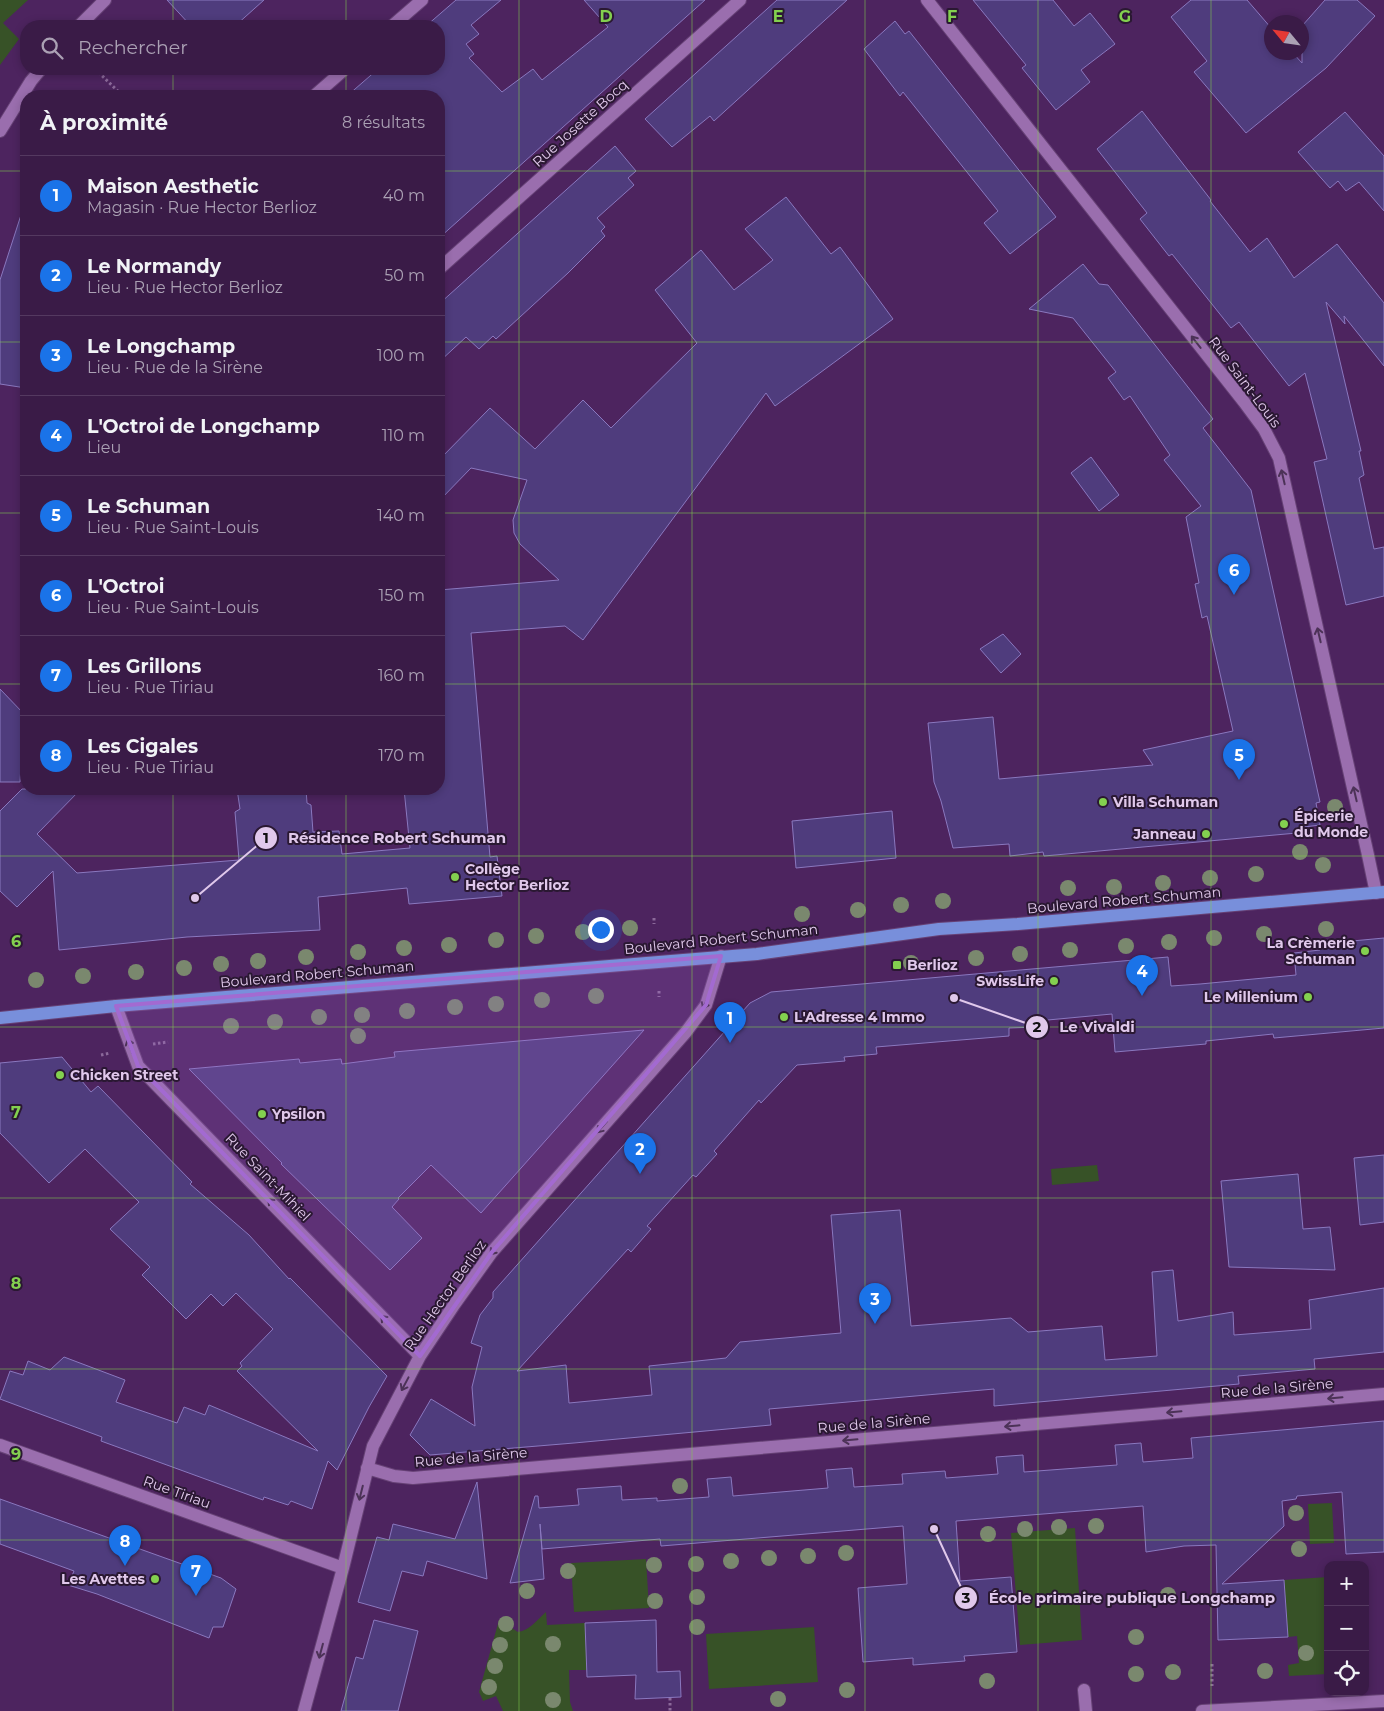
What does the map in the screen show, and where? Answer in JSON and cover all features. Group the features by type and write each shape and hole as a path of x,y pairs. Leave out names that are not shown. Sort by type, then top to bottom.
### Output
{"main road":[{"name":"Boulevard Robert Schuman","path":"0,1018 116,1006 757,954 939,929 1028,924 1380,893"}],"street":[{"path":"85,20 106,0"},
{"path":"399,20 422,0"},
{"name":"Rue Josette Bocq","path":"445,264 740,0"},
{"name":"Rue Saint-Louis","path":"927,0 1244,402 1264,429 1279,458 1368,854 1380,893"},
{"path":"25,90 36,75"},
{"path":"321,90 338,75"},
{"path":"0,131 20,99"},
{"name":"Rue Hector Berlioz","path":"304,1711 343,1568 373,1446 420,1356 492,1252 686,1032 706,1005 721,956"},
{"name":"Rue Saint-Mihiel","path":"116,1006 138,1066 420,1356"},
{"name":"Rue de la Sirène","path":"368,1468 394,1476 413,1478 1384,1394"},
{"name":"Rue Tiriau","path":"0,1445 343,1568"},
{"path":"1084,1690 1086,1711"},
{"path":"1202,1711 1384,1701"}],"path":[{"path":"101,75 117,90"},
{"path":"654,918 654,924"},
{"path":"659,991 659,997"},
{"path":"1212,1664 1212,1686"},
{"path":"670,1698 670,1711"}],"highlighted area":[{"path":"721,956 706,1005 492,1252 420,1356 138,1066 116,1006 657,962"}],"green space":[{"path":"0,0 28,0 3,23 19,39 0,65"},
{"path":"1097,1165 1099,1181 1052,1185 1051,1169"},
{"path":"1332,1503 1334,1543 1310,1544 1308,1504"},
{"path":"1075,1528 1082,1640 1020,1645 1011,1533"},
{"path":"646,1559 649,1608 574,1612 571,1563"},
{"path":"1324,1577 1324,1674 1289,1676 1288,1665 1299,1663 1297,1636 1288,1637 1284,1580"},
{"path":"546,1612 547,1625 585,1623 587,1670 569,1670 570,1702 573,1711 503,1711 496,1696 483,1701 479,1692 499,1620 518,1632 530,1627"},
{"path":"814,1627 818,1682 709,1689 706,1634"}],"building":[{"path":"167,0 264,0 242,20 185,20"},
{"path":"456,0 501,0 471,25 479,34 466,44 474,54 469,58 502,92 533,69 542,80 608,27 584,0 705,0 445,233 445,90 354,90 371,75 445,75 445,20 433,20"},
{"path":"777,0 847,0 714,121 710,116 672,147 645,119"},
{"path":"973,0 1053,0 1074,26 1090,13 1115,44 1081,70 1090,82 1056,110 1022,68 1026,65"},
{"path":"1191,0 1247,0 1264,20 1264,60 1299,60 1302,63 1302,60 1309,60 1309,18 1325,0 1357,0 1375,16 1326,68 1246,133 1194,72 1207,61 1171,17"},
{"path":"895,21 905,34 909,31 1056,217 1010,254 984,223 998,211 903,92 900,96 864,49"},
{"path":"1142,111 1250,252 1267,238 1294,278 1337,244 1384,303 1384,366 1344,316 1345,324 1326,302 1361,451 1359,451 1364,475 1359,478 1374,549 1384,547 1384,596 1346,605 1314,462 1327,459 1305,373 1289,386 1239,322 1231,328 1172,254 1169,256 1140,219 1147,213 1097,149"},
{"path":"1345,112 1384,156 1384,211 1359,182 1346,191 1338,181 1330,188 1298,152"},
{"path":"615,146 636,171 628,178 634,185 597,218 605,227 601,231 605,236 496,339 493,336 479,349 466,337 445,356 445,299"},
{"path":"786,197 831,254 840,247 893,319 775,406 766,393 583,640 565,626 471,633 490,857 497,856 502,896 409,904 407,888 318,897 320,930 187,937 59,950 53,871 17,907 0,891 0,811 20,791 20,795 75,795 37,834 77,873 239,860 235,812 240,809 238,795 306,795 307,803 311,805 313,832 339,831 342,854 410,848 405,795 445,795 445,590 559,580 520,544 514,533 513,520 527,480 471,468 445,495 445,454 490,408 535,449 583,400 611,428 697,343 655,290 701,250 734,290 773,260 745,229"},
{"path":"20,218 20,387 0,384 0,280"},
{"path":"1083,264 1099,284 1108,285 1213,419 1203,428 1251,490 1320,802 1316,803 1320,825 1296,828 1297,833 1044,856 1043,852 1010,856 1009,844 953,848 934,782 928,723 993,717 999,779 1153,765 1143,750 1233,731 1207,616 1202,618 1195,584 1199,583 1186,517 1201,506 1164,460 1170,455 1130,396 1124,400 1108,378 1116,372 1073,318 1029,309"},
{"path":"1091,457 1119,495 1099,511 1071,473"},
{"path":"1003,634 1021,654 1001,673 980,649"},
{"path":"0,689 20,710 20,782 0,782"},
{"path":"892,811 896,858 796,868 792,821"},
{"path":"1384,938 1384,1028 1274,1038 1273,1034 1206,1041 1206,1044 1115,1052 1112,1014 1037,1021 1038,1027 1009,1028 1009,1036 876,1047 877,1054 844,1057 845,1061 797,1065 761,1103 759,1100 714,1151 717,1154 696,1177 693,1175 647,1226 651,1229 631,1252 628,1249 517,1371 566,1365 569,1403 652,1395 649,1366 726,1358 740,1342 841,1333 831,1215 900,1210 911,1326 1011,1318 1028,1332 1102,1326 1105,1360 1157,1356 1152,1272 1173,1270 1178,1321 1233,1312 1234,1335 1311,1329 1309,1300 1384,1288 1384,1352 1314,1359 1315,1369 1238,1376 1239,1384 994,1406 994,1389 769,1409 771,1425 574,1443 430,1455 410,1435 431,1399 475,1426 472,1387 482,1347 471,1343 480,1315 493,1298 493,1292 750,1003 771,992 1168,957 1171,986 1200,984 1296,975 1294,953 1320,950 1320,944"},
{"path":"644,1030 481,1213 431,1165 398,1198 392,1207 422,1238 390,1270 281,1164 189,1069 299,1059 300,1063 341,1059 342,1064 395,1057 394,1052"},
{"path":"62,1057 91,1092 98,1086 192,1182 190,1184 249,1235 289,1279 387,1376 337,1470 328,1461 312,1509 291,1501 288,1505 264,1497 263,1500 101,1441 102,1437 0,1399 10,1371 23,1375 28,1361 50,1370 64,1357 125,1380 116,1402 177,1423 184,1407 205,1415 209,1405 318,1451 237,1371 242,1366 240,1363 273,1329 236,1293 223,1306 211,1294 186,1319 142,1275 150,1267 110,1229 139,1202 85,1149 49,1183 0,1133 0,1063"},
{"path":"1384,1155 1384,1222 1360,1225 1354,1158"},
{"path":"1298,1174 1303,1229 1330,1227 1335,1270 1229,1267 1221,1181"},
{"path":"1384,1421 1384,1552 1346,1554 1342,1492 1297,1496 1296,1499 1282,1501 1284,1526 1222,1584 1284,1580 1288,1637 1218,1640 1216,1545 1184,1546 1146,1552 1143,1506 956,1521 960,1581 1011,1577 1017,1652 964,1656 965,1661 913,1665 913,1658 863,1662 858,1588 907,1584 903,1526 661,1546 660,1539 542,1549 540,1524 544,1579 510,1583 535,1496 538,1496 539,1508 579,1505 577,1489 621,1486 622,1500 657,1498 657,1501 709,1497 707,1479 731,1477 733,1496 828,1488 826,1470 852,1468 854,1487 903,1484 902,1474 945,1471 946,1478 998,1474 996,1457 1023,1455 1024,1472 1117,1465 1115,1445 1141,1443 1143,1462 1193,1458 1191,1438"},
{"path":"477,1482 487,1579 427,1561 423,1576 402,1571 390,1611 358,1602 377,1537 389,1540 393,1524 455,1539"},
{"path":"0,1499 221,1578 236,1589 223,1627 213,1627 209,1638 97,1594 68,1585 74,1571 0,1544"},
{"path":"374,1620 418,1631 398,1711 341,1711 356,1657 363,1659"},
{"path":"656,1620 657,1672 680,1671 681,1697 635,1699 636,1675 587,1677 585,1623"}],"place":[{"name":"L'Octroi","path":"1234,595"},
{"name":"Le Schuman","path":"1239,780"},
{"name":"Villa Schuman","path":"1103,802"},
{"name":"Épicerie du Monde","path":"1284,824"},
{"name":"Janneau","path":"1206,834"},
{"name":"Collège Hector Berlioz","path":"455,877"},
{"name":"Résidence Robert Schuman","path":"195,898"},
{"name":"La Crèmerie Schuman","path":"1365,951"},
{"name":"Berlioz","path":"897,965"},
{"name":"SwissLife","path":"1054,981"},
{"name":"L'Octroi de Longchamp","path":"1142,996"},
{"name":"Le Millenium","path":"1308,997"},
{"name":"Le Vivaldi","path":"954,998"},
{"name":"L'Adresse 4 Immo","path":"784,1017"},
{"name":"Maison Aesthetic","path":"730,1043"},
{"name":"Chicken Street","path":"60,1075"},
{"name":"Ypsilon","path":"262,1114"},
{"name":"Le Normandy","path":"640,1174"},
{"name":"Le Longchamp","path":"875,1324"},
{"name":"École primaire publique Longchamp","path":"934,1529"},
{"name":"Les Cigales","path":"125,1566"},
{"name":"Les Avettes","path":"155,1579"},
{"name":"Les Grillons","path":"196,1596"}]}
